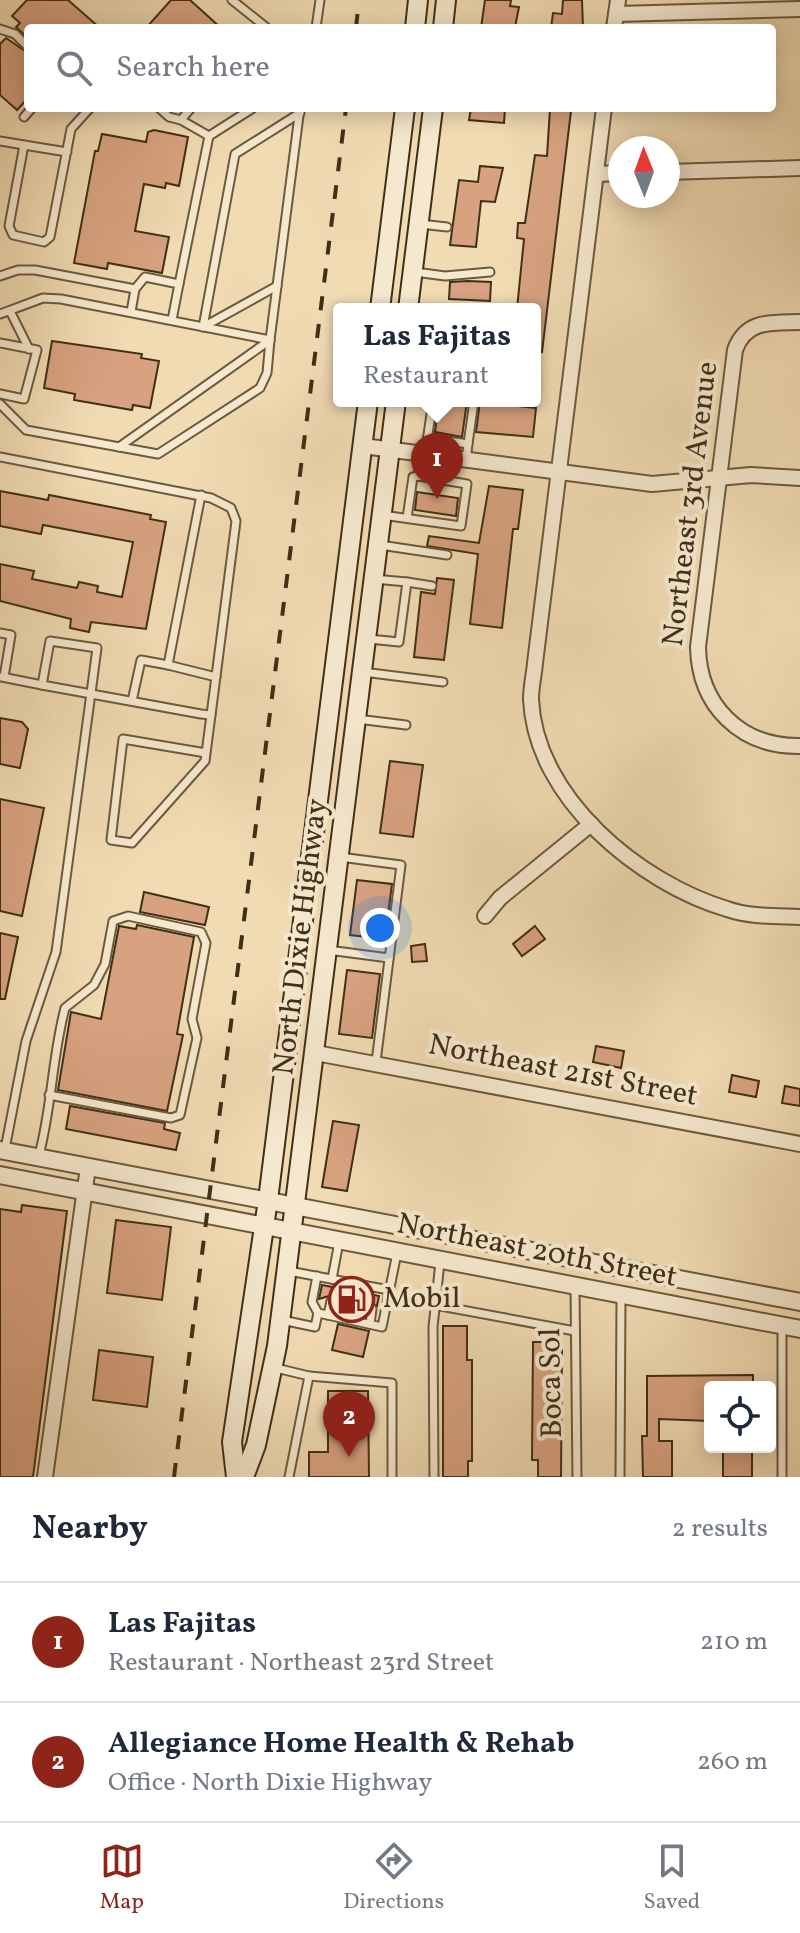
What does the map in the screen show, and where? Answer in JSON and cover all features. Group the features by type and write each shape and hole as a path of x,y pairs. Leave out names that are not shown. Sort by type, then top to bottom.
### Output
{"main road":[{"path":"415,24 418,0"},
{"path":"443,24 446,0"},
{"path":"381,303 405,112"},
{"path":"409,303 432,112"},
{"name":"North Dixie Highway","path":"236,1477 232,1442 268,1200 367,407"},
{"name":"North Dixie Highway","path":"244,1477 256,1445 273,1367 287,1270 395,407"},
{"path":"318,802 346,806"}],"street":[{"path":"616,14 800,9"},
{"path":"604,112 531,701 550,762 591,824 635,866 695,898 744,913 800,917"},
{"path":"680,172 800,168"},
{"path":"596,174 608,174"},
{"name":"Northeast 3rd Avenue","path":"800,322 750,327 740,337 735,350 698,647 698,671 715,707 729,723 756,739 800,746"},
{"path":"363,446 652,484 751,475 800,478"},
{"path":"485,916 500,898 591,824"},
{"name":"Northeast 21st Street","path":"316,1053 800,1144"},
{"name":"Northeast 20th Street","path":"1,1152 800,1302"},
{"path":"45,1477 88,1167"},
{"name":"Northeast 20th Street","path":"0,1175 800,1329"},
{"path":"508,1275 510,1246"}],"lane":[{"path":"232,0 260,24"},
{"path":"316,24 318,0"},
{"path":"0,29 15,34 24,43"},
{"path":"24,117 28,112"},
{"path":"24,145 9,226 13,235 44,242 50,237 71,129 86,112"},
{"path":"163,112 209,136"},
{"path":"181,120 188,112"},
{"path":"172,320 209,136 247,112"},
{"path":"203,327 235,154 298,112"},
{"path":"0,404 26,430 158,454 260,388 267,373 300,112"},
{"path":"0,141 67,152"},
{"path":"418,224 447,227"},
{"path":"0,276 18,270 35,270 135,289"},
{"path":"412,271 445,276 490,272"},
{"path":"131,312 135,289 145,277 179,284"},
{"path":"203,327 277,286"},
{"path":"0,314 43,298 270,340"},
{"path":"10,311 29,349"},
{"path":"119,447 270,340"},
{"path":"0,343 37,350 24,399 0,394"},
{"path":"418,476 432,407"},
{"path":"466,461 473,407"},
{"path":"428,438 468,444"},
{"path":"0,457 201,495 226,503 236,521 205,761 132,843 111,840 123,739 206,753"},
{"path":"382,515 461,526 467,484 413,477 407,518"},
{"path":"168,665 201,495"},
{"path":"378,545 447,555"},
{"path":"374,579 432,586"},
{"path":"367,639 399,642 407,582"},
{"path":"0,633 11,635 2,677 211,715"},
{"path":"1,1152 26,1041 56,952 97,648 50,641 42,685"},
{"path":"132,701 141,660 216,677"},
{"path":"363,672 443,682"},
{"path":"357,719 406,725"},
{"path":"340,857 401,865 376,1062"},
{"path":"39,1157 51,1110 49,1095 65,1008 94,985 105,964 113,921 128,916 203,934 206,943 192,1019 197,1038 180,1115 171,1118 49,1095"},
{"path":"328,950 389,958"},
{"path":"339,1241 327,1281 312,1302 317,1311 328,1315 382,1327 397,1253"},
{"path":"434,1477 435,1305 440,1262"},
{"path":"287,1270 376,1292 389,1290"},
{"name":"Boca Sol","path":"575,1288 577,1477"},
{"path":"620,1477 621,1296"},
{"path":"280,1319 315,1327 318,1299"},
{"path":"328,1315 331,1301"},
{"path":"342,1318 345,1304"},
{"path":"435,1305 575,1331"},
{"path":"356,1321 359,1307"},
{"path":"370,1324 372,1309"},
{"path":"782,1326 782,1477"},
{"path":"273,1367 309,1376 392,1383 392,1477"},
{"path":"289,1477 309,1376"}],"building":[{"path":"27,0 68,0 95,24 24,24 24,34 16,27 20,23 12,16"},
{"path":"171,0 190,0 217,24 150,24"},
{"path":"485,0 511,0 510,6 519,7 516,24 482,24"},
{"path":"563,0 582,0 583,24 552,24 553,13 562,14"},
{"path":"6,38 24,50 24,102 17,110 0,95 0,44"},
{"path":"470,112 505,112 504,123 469,120"},
{"path":"550,112 571,112 542,352 541,303 518,303 524,239 517,238 518,223 525,223 535,155 547,156"},
{"path":"154,130 188,137 179,186 166,183 165,188 144,184 135,231 169,237 162,273 108,263 107,269 74,263 95,151 98,151 102,134 146,142 148,132"},
{"path":"480,166 503,168 495,202 481,201 476,247 450,245 459,180 478,182"},
{"path":"450,282 491,282 490,301 449,299"},
{"path":"52,341 142,354 141,358 159,361 150,408 133,405 132,410 74,400 75,394 44,388"},
{"path":"438,407 466,407 462,437 435,432"},
{"path":"479,407 536,408 533,437 476,432"},
{"path":"489,486 523,490 518,529 513,529 502,628 470,624 478,554 427,546 429,536 479,543"},
{"path":"0,491 48,500 49,495 151,515 150,519 166,522 146,629 91,622 89,632 70,628 71,619 0,601 0,564 34,571 32,579 77,588 79,582 98,586 97,592 122,597 133,542 43,525 41,534 0,526"},
{"path":"417,492 458,498 456,516 415,510"},
{"path":"437,578 454,580 444,660 414,657 421,592 435,594"},
{"path":"0,718 22,722 28,729 20,768 0,764"},
{"path":"390,761 423,765 413,837 380,833"},
{"path":"0,799 44,808 22,916 0,911"},
{"path":"357,880 392,884 385,939 350,935"},
{"path":"144,892 209,907 205,925 140,912"},
{"path":"137,925 194,937 177,1034 183,1035 167,1111 58,1090 71,1012 101,1019 119,926 136,929"},
{"path":"535,926 545,939 522,956 513,944"},
{"path":"0,933 18,937 5,999 0,999"},
{"path":"425,944 427,961 412,962 411,946"},
{"path":"347,970 380,974 372,1038 339,1034"},
{"path":"596,1046 624,1051 621,1068 593,1062"},
{"path":"732,1075 759,1081 756,1097 729,1092"},
{"path":"785,1086 800,1089 800,1106 782,1103"},
{"path":"70,1106 165,1123 164,1129 180,1133 176,1150 66,1129"},
{"path":"333,1121 359,1125 347,1191 322,1187"},
{"path":"22,1205 67,1211 33,1477 0,1477 0,1209 21,1212"},
{"path":"116,1220 171,1227 162,1300 107,1293"},
{"path":"322,1285 379,1296 377,1306 370,1303 365,1308 360,1301 351,1305 346,1298 337,1302 332,1295 319,1299"},
{"path":"338,1324 369,1331 363,1357 332,1350"},
{"path":"443,1326 467,1326 467,1360 472,1360 472,1461 468,1461 468,1477 443,1477"},
{"path":"533,1342 562,1342 561,1477 538,1477 538,1460 532,1460"},
{"path":"99,1350 153,1357 147,1407 93,1400"},
{"path":"753,1375 753,1381 704,1381 704,1421 659,1419 659,1441 672,1441 672,1477 643,1477 642,1436 647,1436 647,1376"},
{"path":"328,1391 368,1391 369,1477 309,1477 309,1452 328,1452"},
{"path":"723,1453 752,1453 752,1477 723,1477"}],"railway":[{"path":"356,24 359,0"},
{"path":"174,1477 345,112"}],"place":[{"name":"Las Fajitas","path":"437,499"},
{"name":"Mobil","path":"352,1299"},
{"name":"Allegiance Home Health & Rehab","path":"349,1457"}]}
